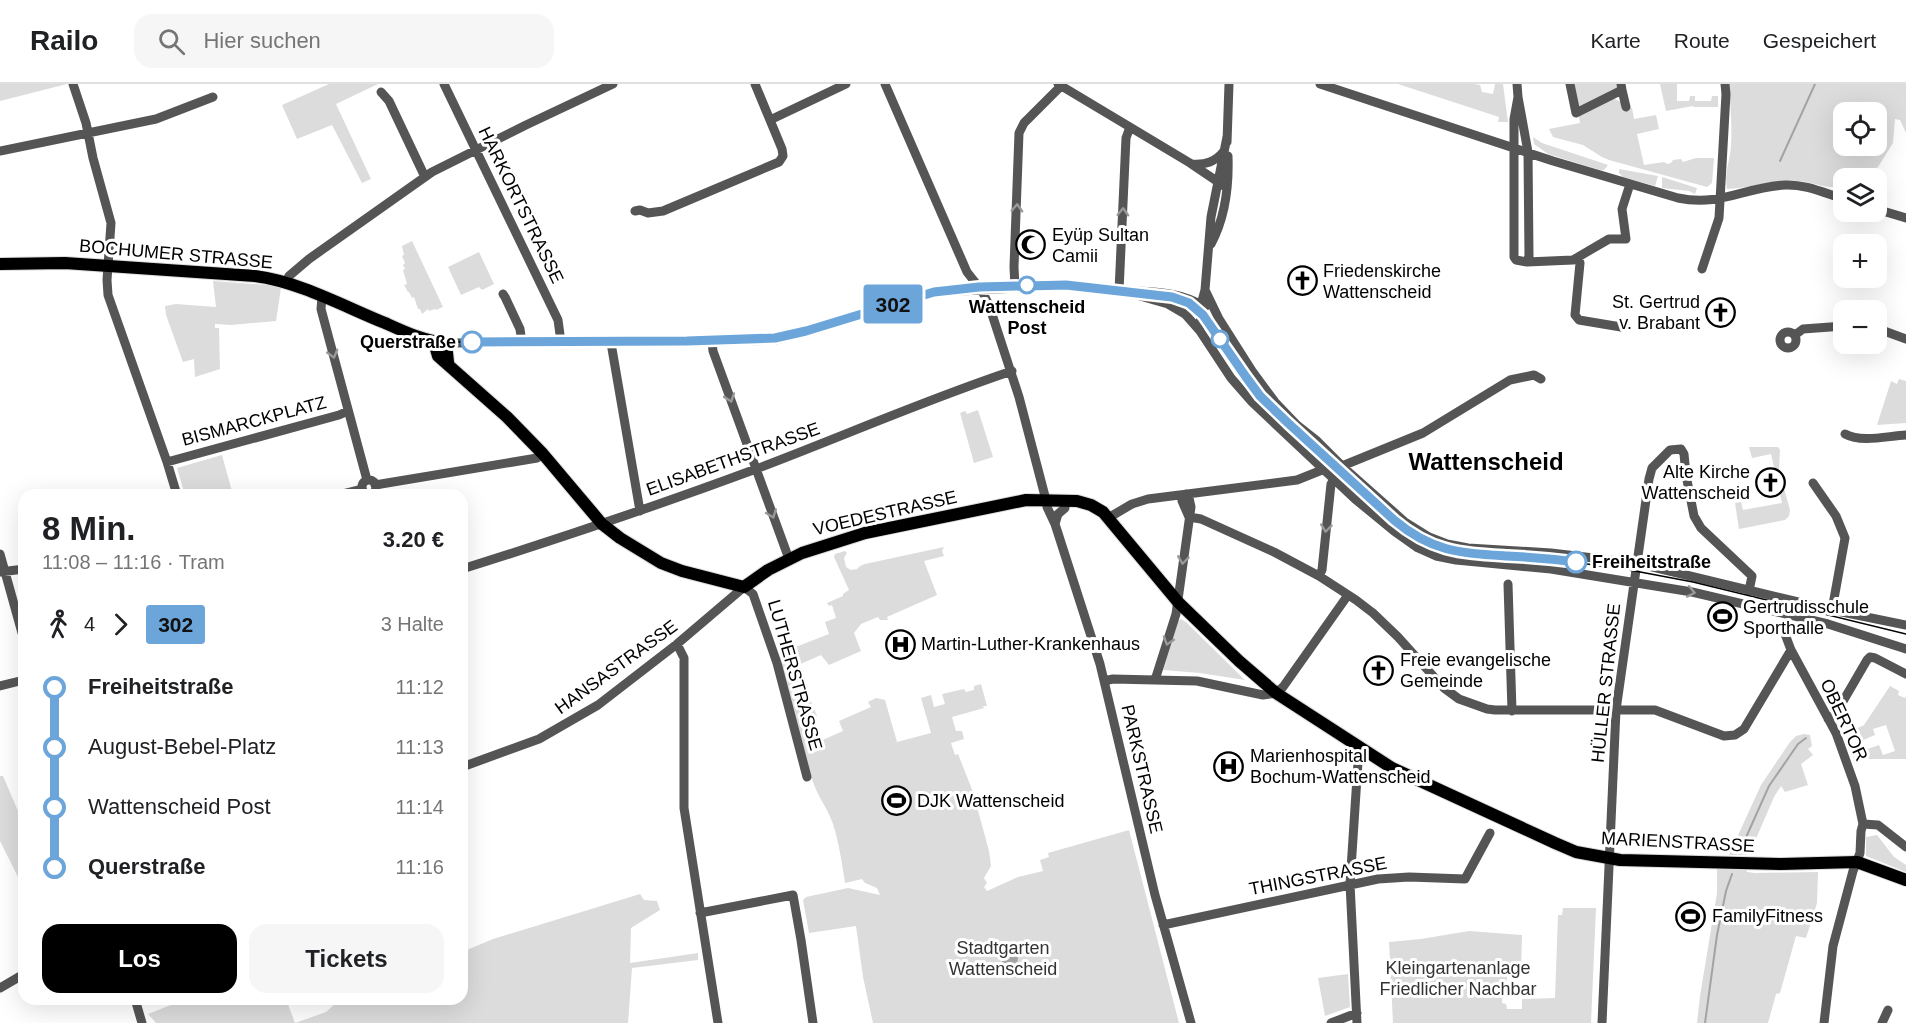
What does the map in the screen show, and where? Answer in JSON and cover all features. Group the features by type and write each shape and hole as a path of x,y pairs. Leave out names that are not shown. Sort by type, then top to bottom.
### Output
{"main road":[{"name":"BOCHUMER STRASSE","path":"0,264 54,263 255,276 285,283 408,334 440,343"},
{"path":"440,343 438,356 448,362 507,417 543,454 602,524 661,563 682,571 744,587"},
{"name":"VOEDESTRASSE","path":"744,587 768,570 815,548 865,533 1026,500 1084,510 1108,518"},
{"name":"VOEDESTRASSE","path":"1047,503 1070,500 1084,503 1097,508 1108,518"},
{"name":"MARIENSTRASSE","path":"1108,518 1178,603 1258,678 1276,693 1365,752 1422,784 1576,852 1609,858 1630,861 1751,864 1857,862"},
{"path":"1857,862 1906,880"}],"street":[{"path":"73,84 86,123 87,135 111,223 107,286 110,300 175,489"},
{"name":"HARKORTSTRASSE","path":"444,84 558,320 561,342"},
{"path":"285,283 289,276 309,259 425,177 613,84"},
{"path":"635,212 640,210 648,213 663,211 779,162 783,156 782,150 755,84"},
{"path":"770,120 846,84"},
{"name":"PARKSTRASSE","path":"885,84 967,272 981,289 989,305 1012,371 1047,503 1104,681 1163,925 1191,1023"},
{"path":"1223,185 1229,84"},
{"path":"1320,84 1629,184 1694,201 1720,200 1783,185 1804,186 1833,195"},
{"path":"1517,84 1528,152 1529,256 1527,262"},
{"path":"1570,84 1576,114 1621,87 1626,107"},
{"path":"1702,269 1719,218 1725,84"},
{"path":"1015,288 1019,132 1024,123 1059,85 1223,185"},
{"path":"381,92 388,101 425,177"},
{"path":"1518,97 1514,119 1514,257 1516,260 1527,262 1573,260 1610,239 1626,239 1622,209 1629,184"},
{"path":"0,151 87,135 156,119 213,98"},
{"path":"1123,292 1126,138 1130,127"},
{"path":"1200,331 1209,246 1222,215 1227,137"},
{"path":"1192,165 1209,163 1219,157 1225,149"},
{"path":"1514,192 1527,192"},
{"path":"1887,212 1906,218"},
{"path":"1578,257 1580,263 1575,315 1579,320 1621,327"},
{"path":"440,343 712,342 786,338 931,295 981,289 1060,286 1179,295 1201,305 1219,320"},
{"path":"1205,290 1219,320 1252,371 1297,425 1405,522 1429,537 1447,544 1468,548 1551,553 1636,563 1749,591 1906,625"},
{"path":"1123,292 1156,300 1185,314 1252,402 1334,480 1400,536 1418,548 1436,556 1456,560 1551,570 1692,592 1858,632 1906,649"},
{"path":"502,294 520,329 522,343"},
{"path":"322,297 321,309 369,489 537,458 543,454"},
{"path":"1795,334 1803,329 1833,327"},
{"path":"1887,332 1906,339"},
{"path":"712,342 713,351 789,559"},
{"path":"610,343 640,511"},
{"name":"ELISABETHSTRASSE","path":"468,567 640,511 1012,371"},
{"path":"1108,518 1132,504 1148,499 1186,498 1205,492 1298,480 1323,470 1342,466 1424,433 1510,380 1534,375 1541,379"},
{"name":"BISMARCKPLATZ","path":"167,462 348,411"},
{"path":"1845,434 1853,438 1906,435"},
{"name":"HÜLLER STRASSE","path":"1602,1023 1616,710 1636,563 1652,468 1670,450 1681,449 1684,454 1694,516 1701,528 1752,576 1749,591"},
{"path":"1318,576 1322,570 1331,484 1342,466"},
{"path":"1813,483 1836,516 1845,538 1832,610"},
{"path":"1155,680 1178,603 1191,507 1186,498"},
{"path":"1055,524 1058,514 1065,508"},
{"path":"1189,517 1201,519 1249,540 1318,576 1348,595 1373,613 1404,642 1444,688 1459,699 1487,709 1512,711 1633,708 1655,710 1724,736 1735,735 1744,729 1791,651"},
{"path":"0,554 3,572 18,620"},
{"path":"3,572 18,570"},
{"path":"1508,584 1512,711"},
{"name":"HANSASTRASSE","path":"468,765 539,739 561,728 612,695 744,587"},
{"name":"LUTHERSTRASSE","path":"744,587 753,594 777,663 807,777"},
{"path":"1104,681 1113,679 1197,681 1263,695 1276,693 1283,687 1348,595"},
{"name":"OBERTOR","path":"1785,634 1791,651 1828,718 1848,764 1863,824 1857,862 1833,946 1824,1023"},
{"path":"677,644 684,658 684,808 718,1023"},
{"path":"1828,718 1835,715 1870,657 1906,674"},
{"path":"1248,692 1258,678"},
{"path":"0,686 18,682"},
{"path":"1331,1023 1357,1018 1350,884 1358,762 1365,752"},
{"path":"1863,824 1878,825 1906,847"},
{"name":"THINGSTRASSE","path":"1163,925 1378,879 1409,877 1465,879 1490,833"},
{"path":"700,913 793,895 813,1023"},
{"path":"0,988 18,978"},
{"path":"137,1005 142,1023"},
{"path":"1882,1023 1888,1010"}],"green space":[{"path":"0,84 67,84 0,101"},
{"path":"329,84 378,84 336,104 371,179 362,183 332,125 297,139 282,105"},
{"path":"1398,84 1474,84 1480,85 1482,92 1493,94 1495,84 1503,84 1508,122 1498,122 1499,117"},
{"path":"1572,84 1619,84 1613,98 1623,103 1624,109 1632,108 1634,119 1656,115 1659,129 1637,134 1644,165 1664,162 1667,164 1681,159 1683,162 1696,158 1714,158 1712,183 1707,187 1609,160 1583,145 1553,137 1549,129 1580,123"},
{"path":"1660,84 1677,84 1677,101 1689,101 1690,96 1695,96 1695,101 1711,101 1712,96 1718,96 1718,107 1693,106 1666,111"},
{"path":"1728,84 1906,84 1906,133 1900,120 1895,119 1893,143 1887,153 1887,102 1833,102 1833,156 1885,156 1877,168 1833,168 1833,187 1788,181 1727,189 1731,115"},
{"path":"1533,137 1542,143 1608,165 1604,170 1600,170 1548,154 1534,144"},
{"path":"1619,169 1658,176 1655,186 1623,177"},
{"path":"1662,177 1697,188 1695,194 1689,191 1662,188"},
{"path":"412,241 443,307 429,311 428,309 422,314 414,297 412,298 404,285 407,284 403,270 405,263 402,246"},
{"path":"479,252 494,284 482,290 479,287 461,295 448,267"},
{"path":"213,281 281,288 276,321 215,324 215,328 219,328 220,369 195,377 194,359 183,362 166,315 165,306 176,304 216,307"},
{"path":"1899,379 1906,381 1906,423 1877,425 1891,381 1897,384"},
{"path":"978,410 993,457 974,463 960,413 965,411 967,414"},
{"path":"1749,447 1778,447 1780,450 1779,470 1790,510 1785,520 1739,529 1735,503 1741,502 1743,510 1782,503 1771,454 1752,458"},
{"path":"222,455 231,489 183,489 177,468"},
{"name":"Stadtgarten Wattenscheid","path":"944,547 942,551 944,556 924,561 937,595 887,617 888,620 880,620 878,617 861,624 854,633 861,651 829,665 821,655 796,666 817,716 804,721 806,728 817,725 819,732 814,734 818,742 843,731 839,721 871,707 868,702 876,698 885,700 897,742 931,733 921,698 931,695 934,707 945,704 942,694 964,689 966,692 974,690 974,686 981,684 987,706 952,717 956,731 962,731 964,739 951,743 955,755 958,754 973,792 989,851 991,866 984,878 987,883 984,887 987,891 1018,877 1043,871 1040,860 1049,857 1048,853 1129,830 1179,1023 873,1023 863,977 856,926 809,933 803,900 806,897 848,888 880,895 877,888 865,883 862,879 845,883 835,831 815,787 798,734 780,653 829,634 825,622 836,618 832,605 829,606 827,603 843,596 849,590 834,557 835,554 845,551 847,553 844,558 846,567 851,570 865,564"},
{"path":"1181,619 1245,680 1163,670 1177,622"},
{"path":"1890,686 1899,691 1898,695 1905,698 1906,696 1906,759 1854,759 1853,754 1879,745 1883,755 1895,751 1886,725 1873,729 1875,735 1861,741 1856,729 1864,725"},
{"path":"1810,735 1812,746 1808,749 1813,755 1801,764 1808,785 1785,792 1781,786 1749,855 1729,855 1761,785 1790,742 1796,736"},
{"path":"0,776 3,776 18,811 18,877 0,841"},
{"path":"1877,835 1894,857 1906,865 1906,872 1866,856 1866,837"},
{"path":"1717,865 1745,866 1747,872 1755,873 1818,872 1817,903 1806,938 1796,936 1780,993 1776,994 1768,1023 1697,1023 1717,893"},
{"path":"640,894 644,900 657,901 660,910 631,928 630,963 698,953 698,960 632,968 628,1023 295,1023 326,1012 334,1005 468,1005 468,949 493,939"},
{"name":"Kleingartenanlage Friedlicher Nachbar","path":"1563,908 1596,908 1591,1023 1393,1023 1389,942 1469,931 1522,935 1521,972 1507,973 1502,1003 1506,1004 1507,1009 1522,1009 1522,999 1555,998 1558,915 1562,915"},
{"path":"1348,974 1350,1007 1325,1016 1318,978"},
{"path":"171,1005 288,1005 295,1023 156,1023 148,1014"}],"shaded area":[{"path":"1014,952 1018,958 1015,966 1018,972 1016,975 1008,974 1009,967 1005,967 1002,962 1003,955"}],"waterway":[{"path":"1780,161 1815,84"},
{"path":"1739,853 1769,786 1798,744 1806,738"},
{"path":"1705,1023 1717,935 1732,874"}],"tram line":[{"path":"0,262 71,262 273,277 323,295 412,333 433,340 456,342 686,341 775,338 806,331 925,294 957,289 1047,285 1088,287 1177,298 1193,306 1205,317 1246,377 1271,407 1394,520 1425,542 1458,552 1553,559 1693,582 1906,634"},
{"name":"302","path":"472,342 687,341 786,337 934,292 979,287 1066,285 1172,297 1189,303 1200,311 1254,389 1271,407 1412,534 1425,542 1458,552 1576,562"}],"place":[{"name":"Eyüp Sultan Camii","path":"1031,245"},
{"name":"Friedenskirche Wattenscheid","path":"1302,281"},
{"name":"Wattenscheid Post","path":"1027,285"},
{"name":"St. Gertrud v. Brabant","path":"1721,312"},
{"name":"Querstraße","path":"472,342"},
{"name":"Alte Kirche Wattenscheid","path":"1771,482"},
{"name":"Freiheitstraße","path":"1576,562"},
{"name":"Gertrudisschule Sporthalle","path":"1722,617"},
{"name":"Martin-Luther-Krankenhaus","path":"900,644"},
{"name":"Freie evangelische Gemeinde","path":"1379,670"},
{"name":"Marienhospital Bochum-Wattenscheid","path":"1229,766"},
{"name":"DJK Wattenscheid","path":"896,801"},
{"name":"FamilyFitness","path":"1691,916"}],"district":[{"name":"Wattenscheid","path":"1486,462"}]}
